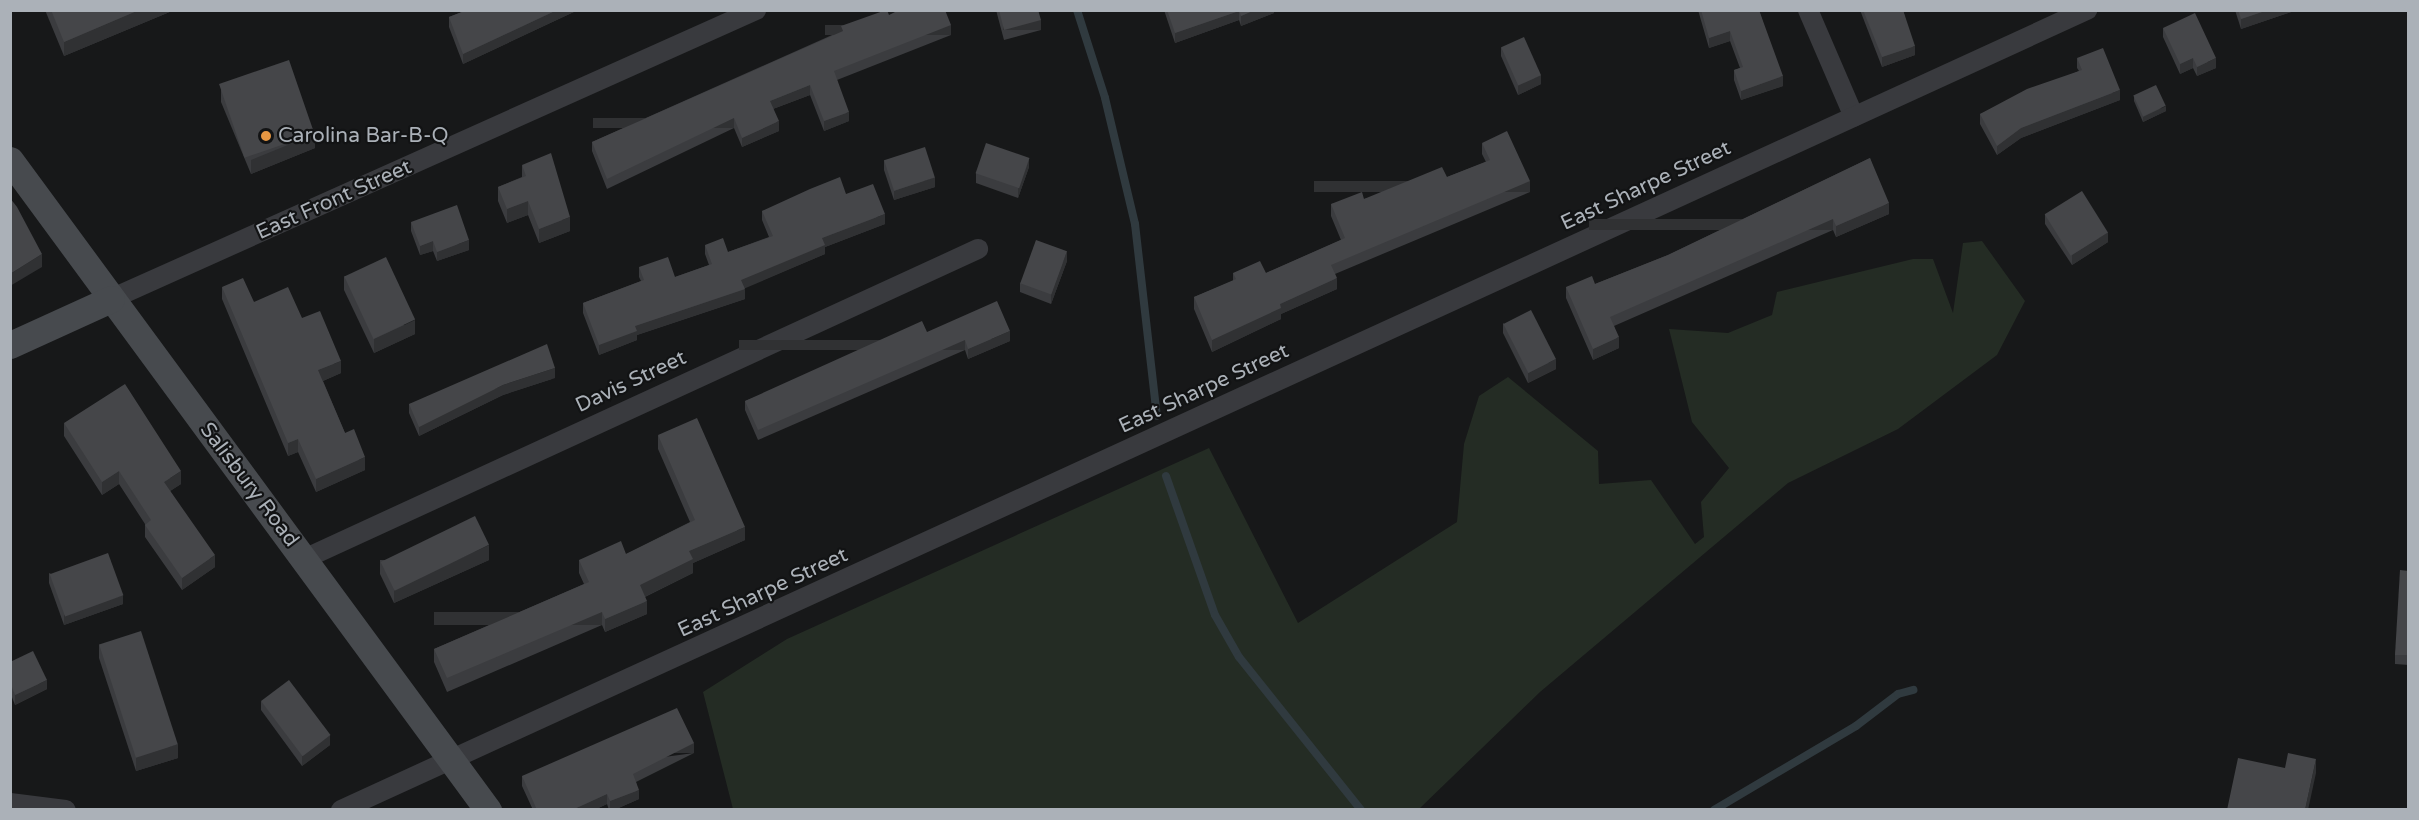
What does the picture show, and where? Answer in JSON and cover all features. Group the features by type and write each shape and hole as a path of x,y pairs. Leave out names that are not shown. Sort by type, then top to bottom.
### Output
{"street":[{"name":"East Front Street","path":"10,345 756,10"},
{"path":"1808,10 1854,117"},
{"name":"East Sharpe Street","path":"341,810 452,762 2087,10"},
{"name":"Salisbury Road","path":"10,160 488,810"},
{"name":"Davis Street","path":"304,559 978,249"},
{"path":"10,803 66,810"}],"shaded area":[{"path":"1982,241 2025,301 1997,355 1898,429 1788,483 1540,692 1419,809 733,809 703,692 787,639 1209,448 1298,623 1457,522 1464,444 1479,396 1508,377 1598,451 1599,484 1651,480 1695,544 1704,537 1701,502 1729,468 1692,422 1669,329 1728,333 1772,315 1777,292 1913,259 1933,259 1953,313 1963,243"}],"building":[{"path":"51,10 139,10 64,42"},
{"path":"467,10 557,10 463,54 449,17"},
{"path":"887,10 889,15 899,10 945,10 951,25 834,71 849,112 824,121 810,85 770,101 779,121 742,138 734,118 607,179 592,142 843,31 841,26"},
{"path":"999,10 1038,10 1041,20 1004,30"},
{"path":"1167,10 1255,10 1241,16 1239,11 1175,33"},
{"path":"1701,10 1759,10 1783,76 1741,91 1734,70 1743,67 1730,31 1709,38"},
{"path":"1863,10 1903,10 1915,46 1882,57"},
{"path":"2238,10 2268,10 2241,19"},
{"path":"2195,13 2216,58 2197,67 2193,58 2180,64 2163,28"},
{"path":"1524,37 1541,75 1518,86 1501,47"},
{"path":"2103,48 2120,90 2021,128 1997,146 1980,114 2027,89 2082,70 2077,58"},
{"path":"289,60 314,134 244,158 219,84"},
{"path":"2156,85 2166,106 2143,116 2133,96"},
{"path":"1507,131 1530,181 1331,265 1337,278 1280,304 1281,308 1212,340 1194,297 1236,279 1233,273 1260,261 1266,273 1345,238 1331,204 1362,192 1364,199 1442,167 1447,177 1490,160 1482,143"},
{"path":"986,143 1029,158 1019,188 976,173"},
{"path":"925,147 935,177 894,191 884,160"},
{"path":"551,153 570,217 539,229 528,201 507,209 498,187 526,176 522,165"},
{"path":"1870,158 1889,203 1836,226 1833,219 1610,317 1619,337 1593,349 1566,287 1592,276 1595,284 1668,255"},
{"path":"840,177 846,194 873,184 885,214 822,238 825,245 741,280 745,289 635,326 637,331 599,345 583,303 644,280 639,267 668,257 675,277 712,264 705,245 723,238 728,252 773,236 762,211"},
{"path":"2082,191 2108,233 2071,256 2045,214"},
{"path":"10,198 42,254 10,274"},
{"path":"457,205 469,240 437,252 433,241 420,246 411,222"},
{"path":"1036,240 1067,251 1051,295 1020,283"},
{"path":"386,257 415,320 373,339 344,276"},
{"path":"243,278 254,302 288,287 302,318 320,311 341,361 318,370 345,433 354,429 365,457 316,479 298,439 288,443 222,287"},
{"path":"997,301 1010,331 968,349 965,340 758,430 745,401 922,321 927,332"},
{"path":"1531,310 1556,359 1528,373 1503,324"},
{"path":"547,344 555,368 503,385 419,427 409,404"},
{"path":"125,384 181,471 164,482 215,555 182,578 145,525 151,520 119,471 102,482 64,423"},
{"path":"697,418 745,527 689,551 693,559 640,585 647,601 605,619 602,612 447,678 434,649 589,582 579,560 621,541 626,554 695,520 658,435"},
{"path":"475,516 489,545 395,591 381,562"},
{"path":"108,553 123,595 65,616 50,574"},
{"path":"2400,570 2409,571 2409,655 2395,655"},
{"path":"141,631 178,744 136,758 99,645"},
{"path":"33,651 47,680 15,695 10,682 10,662"},
{"path":"289,680 331,735 303,756 261,701"},
{"path":"677,708 694,743 633,774 639,790 610,801 607,794 572,810 537,810 522,776"},
{"path":"2288,753 2316,759 2305,810 2227,810 2238,758 2285,768"}],"waterway":[{"path":"1077,10 1105,98 1135,224 1157,416"},
{"path":"1166,476 1215,615 1239,657 1361,810"},
{"path":"1714,810 1856,726 1898,694 1913,690"}],"place":[{"name":"Carolina Bar-B-Q","path":"266,136"}]}
